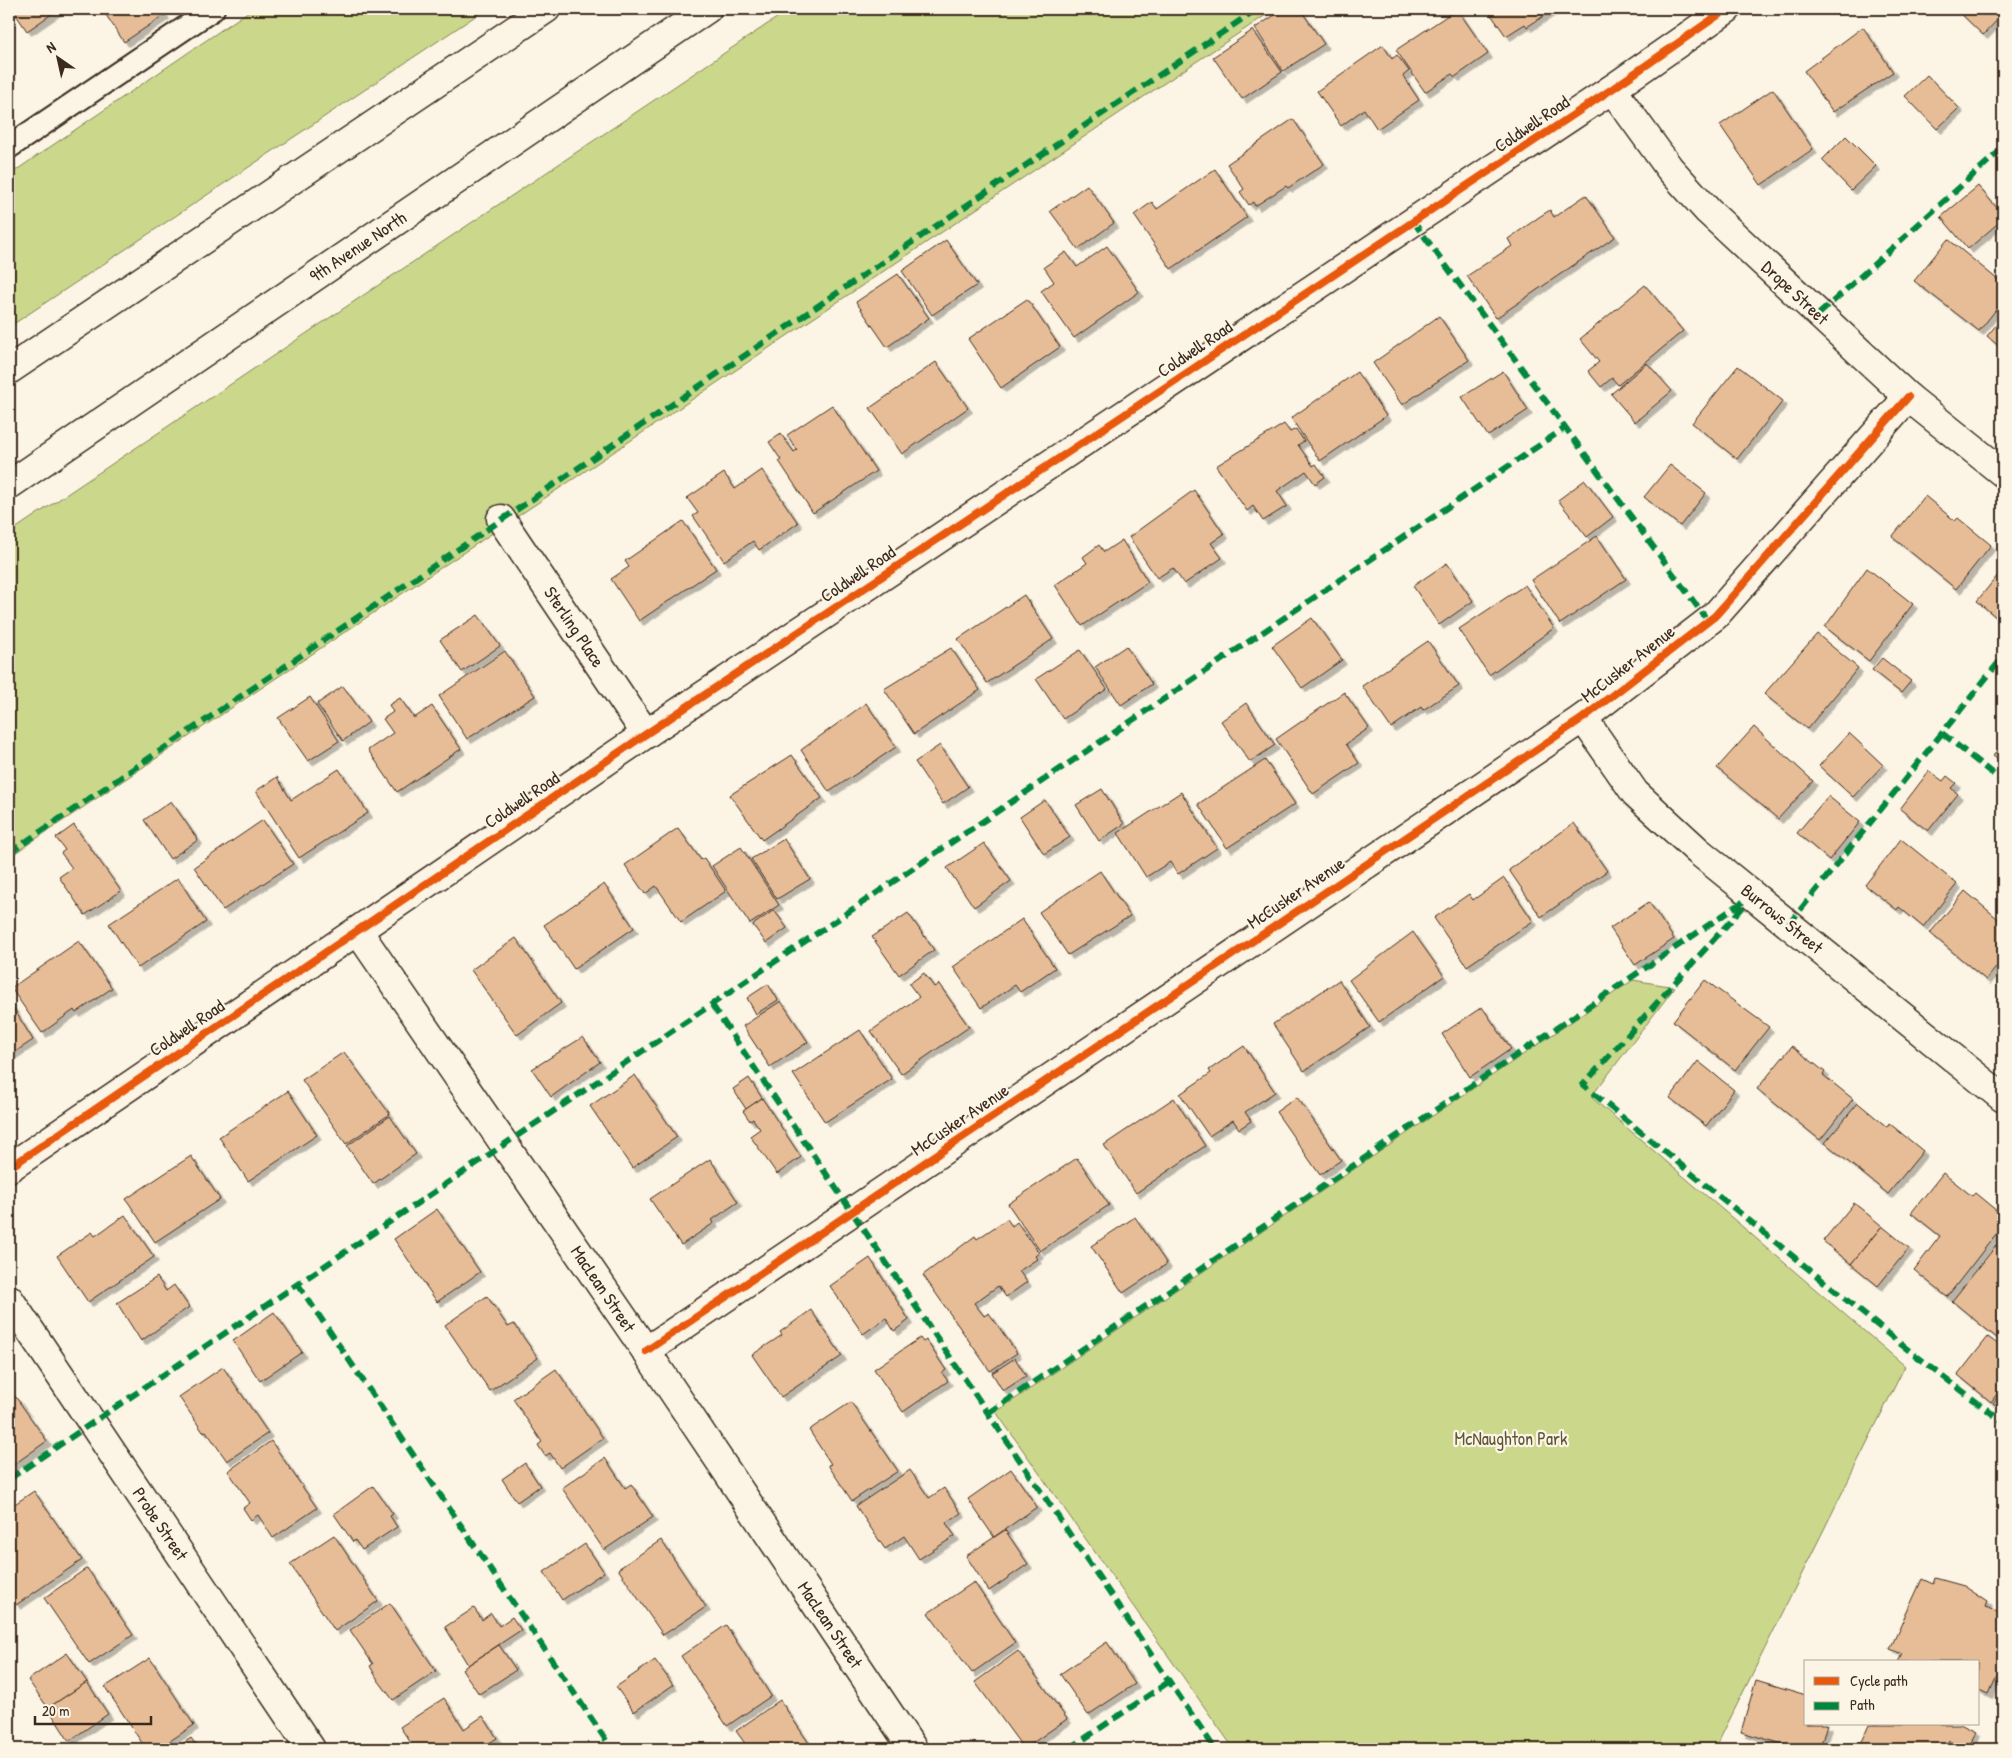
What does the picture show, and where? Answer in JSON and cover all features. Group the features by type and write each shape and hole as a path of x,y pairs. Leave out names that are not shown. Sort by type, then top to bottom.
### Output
{"street":[{"path":"9,370 546,9"},
{"name":"9th Avenue North","path":"9,485 706,9"},
{"name":"Coldwell Road","path":"9,1168 646,734 1612,89 1727,9"},
{"name":"Drope Street","path":"1612,89 1670,169 1708,211 1908,397 2003,473"},
{"name":"McCusker Avenue","path":"646,1351 1583,718 1715,616 1908,397"},
{"name":"Sterling Place","path":"501,520 646,734"},
{"name":"Burrows Street","path":"1583,718 1635,793 1698,851 2003,1098"},
{"name":"MacLean Street","path":"358,931 646,1351 913,1749"},
{"name":"Probe Street","path":"9,1299 311,1749"}],"lane":[{"path":"9,147 213,9"}],"green space":[{"path":"252,9 486,9 9,327 9,175"},
{"path":"790,9 1275,9 9,857 9,533"},
{"name":"McNaughton Park","path":"1633,980 1675,987 1591,1097 1905,1366 1715,1749 1234,1749 996,1412"}],"building":[{"path":"12,9 59,9 27,31"},
{"path":"102,9 161,9 165,15 124,42"},
{"path":"1284,9 1300,9 1324,44 1283,71 1255,28"},
{"path":"1457,9 1488,54 1455,77 1452,74 1425,92 1396,50"},
{"path":"1487,9 1554,9 1527,27 1525,24 1506,36"},
{"path":"1956,9 2003,9 2003,14 1983,35"},
{"path":"1863,27 1893,72 1833,112 1804,71"},
{"path":"1253,30 1282,72 1242,99 1213,57"},
{"path":"1383,45 1392,59 1397,55 1409,71 1403,76 1419,100 1377,129 1364,109 1341,126 1317,91"},
{"path":"1927,75 1959,108 1937,129 1905,96"},
{"path":"1773,89 1813,149 1761,185 1720,125"},
{"path":"1293,119 1324,164 1288,188 1286,186 1255,206 1253,202 1249,205 1240,192 1244,189 1227,164"},
{"path":"1846,136 1876,166 1851,190 1822,160"},
{"path":"1215,169 1247,217 1171,269 1134,215 1152,202 1157,209"},
{"path":"1087,185 1114,223 1078,249 1050,211"},
{"path":"1978,186 2003,215 2003,219 1968,249 1941,217"},
{"path":"1586,195 1615,237 1496,318 1467,276 1512,246 1508,239 1539,217 1550,210 1554,217"},
{"path":"1948,239 2003,284 2003,301 1979,331 1914,281"},
{"path":"946,240 977,285 932,315 902,271"},
{"path":"1107,246 1139,292 1074,338 1041,291 1054,282 1044,267 1066,252 1077,267"},
{"path":"898,274 929,318 887,347 856,302"},
{"path":"1645,285 1683,331 1618,385 1612,378 1601,387 1588,371 1599,362 1580,339"},
{"path":"1027,299 1060,347 1001,388 968,339"},
{"path":"1439,316 1469,360 1402,405 1373,363"},
{"path":"2003,317 2003,350 1987,336"},
{"path":"936,362 968,408 902,454 870,408"},
{"path":"1647,363 1672,391 1635,422 1611,394"},
{"path":"1738,366 1783,401 1737,459 1692,423"},
{"path":"1503,371 1528,410 1488,436 1462,397"},
{"path":"1357,372 1386,416 1320,461 1291,418"},
{"path":"832,405 876,471 813,513 779,461 781,460 769,442 781,434 794,452 797,450 787,435"},
{"path":"1284,424 1290,432 1296,429 1304,441 1298,445 1313,466 1316,464 1325,477 1315,484 1306,471 1277,491 1287,506 1263,521 1253,506 1247,511 1216,466"},
{"path":"1670,465 1706,493 1680,526 1644,497"},
{"path":"762,470 798,523 759,550 753,541 724,561 693,516 698,513 687,498 724,473 735,489"},
{"path":"1585,480 1613,517 1587,537 1558,500"},
{"path":"1194,490 1224,534 1211,543 1222,558 1184,584 1173,568 1157,578 1129,537"},
{"path":"1925,496 1955,521 1958,518 1991,545 1956,589 1892,537"},
{"path":"683,521 716,569 639,621 611,579 629,567 625,561"},
{"path":"1597,536 1626,579 1560,624 1531,580"},
{"path":"1122,540 1148,582 1082,626 1055,585 1087,563 1083,557 1099,545 1104,552"},
{"path":"1447,563 1473,601 1439,625 1413,586"},
{"path":"1867,568 1913,604 1869,661 1825,627"},
{"path":"2003,569 2003,623 1977,601"},
{"path":"1525,585 1554,628 1489,675 1459,629"},
{"path":"1024,595 1053,639 987,683 958,639"},
{"path":"478,615 500,646 462,672 440,640"},
{"path":"1312,618 1342,660 1302,688 1272,646"},
{"path":"1817,634 1858,668 1807,729 1764,694"},
{"path":"1428,641 1459,686 1423,710 1421,707 1391,728 1362,686"},
{"path":"1126,646 1152,684 1121,705 1095,667"},
{"path":"951,648 980,690 914,734 884,689"},
{"path":"1080,650 1107,689 1063,719 1036,679"},
{"path":"505,651 535,696 467,739 439,696"},
{"path":"1882,658 1911,681 1901,693 1872,670"},
{"path":"343,686 369,722 343,741 317,704"},
{"path":"1344,692 1369,728 1346,744 1359,763 1313,794 1276,739"},
{"path":"310,697 339,741 308,761 278,718"},
{"path":"400,698 414,718 432,706 461,749 397,792 368,750 393,733 383,719 393,712 389,705"},
{"path":"866,703 896,747 829,792 801,750"},
{"path":"1246,703 1275,745 1250,762 1221,721"},
{"path":"1754,727 1813,781 1778,819 1717,768"},
{"path":"1849,733 1883,765 1853,797 1819,766"},
{"path":"940,745 968,787 943,804 915,762"},
{"path":"2002,745 2003,769 2000,766 2002,763 1993,756"},
{"path":"792,755 822,798 762,840 730,795"},
{"path":"1265,760 1295,804 1227,848 1198,804"},
{"path":"339,769 368,813 299,858 256,791 277,777 291,800"},
{"path":"1929,771 1943,781 1947,776 1956,783 1951,788 1958,794 1928,831 1900,809"},
{"path":"1102,789 1124,824 1099,841 1076,805"},
{"path":"1181,792 1217,848 1178,874 1170,862 1146,877 1118,833"},
{"path":"1828,796 1860,822 1829,860 1797,833"},
{"path":"1045,800 1070,837 1044,854 1020,817"},
{"path":"171,801 198,840 170,859 144,820"},
{"path":"263,820 293,864 223,910 194,867"},
{"path":"1574,823 1607,871 1541,917 1509,870"},
{"path":"74,825 121,891 85,915 59,877 72,868 61,853 65,850 56,838"},
{"path":"678,828 701,860 704,858 726,891 681,922 656,886 645,894 625,865"},
{"path":"784,839 810,879 777,899 751,859"},
{"path":"1901,839 1957,884 1923,927 1899,907 1897,910 1865,885"},
{"path":"984,843 1011,881 974,907 947,868"},
{"path":"741,847 779,905 750,924 712,866"},
{"path":"1100,871 1130,916 1068,955 1039,912"},
{"path":"178,878 206,922 138,968 109,924"},
{"path":"1504,878 1533,921 1467,966 1434,918 1469,894 1473,900"},
{"path":"604,884 634,928 574,969 544,925"},
{"path":"1965,891 2003,923 2003,959 1986,980 1930,933"},
{"path":"1649,902 1674,939 1635,965 1610,928"},
{"path":"774,910 787,928 766,943 753,925"},
{"path":"908,913 934,950 899,975 872,937"},
{"path":"1022,919 1055,968 1020,992 1015,985 981,1008 953,967"},
{"path":"1413,932 1444,976 1379,1022 1349,980"},
{"path":"516,938 561,1003 517,1035 471,970"},
{"path":"79,941 112,988 76,1013 74,1010 42,1033 11,988"},
{"path":"924,973 934,987 939,984 969,1027 901,1074 871,1031 919,997 909,984"},
{"path":"1339,980 1370,1027 1304,1071 1273,1024"},
{"path":"1705,980 1769,1027 1735,1070 1673,1021"},
{"path":"768,984 778,1000 756,1014 747,998"},
{"path":"9,1001 33,1040 9,1056"},
{"path":"781,1001 808,1042 770,1067 743,1026"},
{"path":"1482,1007 1511,1049 1470,1077 1442,1034"},
{"path":"860,1030 892,1079 825,1122 793,1074"},
{"path":"583,1037 600,1062 551,1097 532,1069"},
{"path":"1244,1046 1275,1092 1245,1112 1251,1121 1239,1129 1233,1120 1209,1136 1180,1094 1211,1073 1209,1070"},
{"path":"1792,1046 1825,1072 1823,1075 1853,1099 1820,1140 1757,1089"},
{"path":"344,1052 390,1114 346,1144 302,1080"},
{"path":"1698,1061 1734,1090 1706,1126 1670,1098"},
{"path":"635,1075 677,1137 632,1168 590,1106"},
{"path":"749,1078 762,1098 746,1109 733,1089"},
{"path":"288,1091 317,1135 248,1181 219,1137"},
{"path":"1297,1097 1341,1160 1320,1175 1276,1112"},
{"path":"762,1098 801,1157 777,1174 750,1136 760,1129 753,1119 750,1121 743,1111"},
{"path":"1174,1098 1205,1146 1136,1193 1104,1145"},
{"path":"1858,1103 1887,1127 1889,1123 1923,1151 1888,1194 1825,1143"},
{"path":"390,1116 416,1154 373,1184 347,1146"},
{"path":"191,1156 220,1199 155,1242 126,1199"},
{"path":"1077,1158 1109,1205 1040,1251 1008,1204"},
{"path":"710,1159 738,1202 712,1220 714,1223 681,1245 650,1199"},
{"path":"1943,1173 1972,1196 1975,1193 2003,1216 2003,1225 1947,1297 1914,1270 1940,1236 1911,1213"},
{"path":"1854,1203 1882,1226 1851,1264 1823,1241"},
{"path":"437,1209 480,1272 437,1302 394,1239"},
{"path":"125,1215 154,1257 88,1302 57,1256 92,1232 95,1236"},
{"path":"1135,1217 1167,1264 1123,1293 1091,1246"},
{"path":"1007,1219 1012,1226 1017,1222 1039,1253 1035,1256 1037,1259 1019,1271 1027,1282 1006,1297 998,1286 974,1303 984,1316 989,1313 1017,1353 990,1371 923,1275 975,1236 977,1239"},
{"path":"1882,1226 1909,1248 1878,1286 1851,1264"},
{"path":"2003,1237 2003,1333 1998,1339 1952,1301"},
{"path":"870,1258 909,1320 894,1331 886,1318 863,1334 830,1286"},
{"path":"157,1277 166,1291 174,1285 189,1307 141,1341 117,1303"},
{"path":"487,1296 508,1327 514,1324 538,1358 490,1391 445,1325"},
{"path":"811,1310 842,1356 781,1397 752,1355 782,1335 780,1332"},
{"path":"274,1312 302,1352 260,1381 233,1341"},
{"path":"1988,1337 2003,1348 2003,1386 1991,1402 1958,1375"},
{"path":"920,1338 923,1342 926,1340 946,1370 942,1373 948,1381 903,1412 874,1369"},
{"path":"1015,1358 1026,1376 1003,1391 992,1373"},
{"path":"223,1367 268,1433 227,1461 206,1431 203,1432 179,1397"},
{"path":"556,1369 603,1438 560,1468 550,1453 545,1456 538,1445 542,1442 513,1399"},
{"path":"2003,1390 2003,1411 1993,1403"},
{"path":"15,1396 47,1441 9,1468 9,1401"},
{"path":"851,1402 898,1471 852,1501 828,1465 831,1464 809,1430"},
{"path":"271,1441 317,1508 273,1538 258,1515 251,1520 243,1508 250,1503 228,1471"},
{"path":"605,1458 625,1488 631,1484 653,1517 604,1550 562,1488"},
{"path":"525,1463 540,1486 517,1502 502,1479"},
{"path":"1011,1469 1037,1507 994,1537 968,1499"},
{"path":"910,1470 929,1498 944,1488 961,1513 946,1523 955,1536 919,1559 904,1536 885,1549 856,1506"},
{"path":"373,1486 393,1514 390,1516 397,1527 362,1550 355,1540 353,1542 334,1514"},
{"path":"34,1491 82,1560 16,1605 9,1594 9,1508"},
{"path":"1005,1530 1028,1564 989,1591 966,1556"},
{"path":"334,1535 378,1601 335,1631 290,1564"},
{"path":"661,1540 706,1607 663,1635 618,1569"},
{"path":"585,1544 604,1572 562,1600 544,1572"},
{"path":"87,1568 133,1635 89,1664 44,1598"},
{"path":"1935,1578 1964,1586 1988,1602 1986,1607 2003,1615 2003,1662 1989,1694 1980,1690 1980,1660 1899,1660 1902,1654 1890,1649 1922,1579 1933,1584"},
{"path":"974,1582 1015,1643 972,1673 928,1613"},
{"path":"390,1603 436,1671 393,1700 378,1680 370,1666 373,1664 350,1630"},
{"path":"474,1608 482,1620 491,1613 499,1626 512,1617 521,1630 468,1665 445,1627"},
{"path":"726,1625 771,1696 727,1726 681,1656"},
{"path":"1107,1642 1135,1684 1088,1715 1060,1674"},
{"path":"499,1645 516,1670 479,1694 462,1669"},
{"path":"1018,1651 1067,1719 1024,1749 975,1682"},
{"path":"67,1653 87,1682 48,1708 28,1680"},
{"path":"150,1658 194,1725 158,1749 146,1749 105,1687"},
{"path":"655,1660 673,1685 634,1712 616,1687"},
{"path":"1756,1680 1804,1694 1804,1726 1826,1726 1820,1749 1781,1749 1783,1744 1741,1732"},
{"path":"87,1682 108,1714 69,1741 48,1708"},
{"path":"444,1698 464,1729 483,1716 497,1738 480,1749 415,1749 400,1727"},
{"path":"780,1700 813,1749 749,1749 736,1731"},
{"path":"1869,1726 1964,1726 1976,1732 1968,1749 1949,1740 1945,1749 1868,1749 1861,1744"},
{"path":"191,1738 199,1749 174,1749"}],"marked path":[{"path":"9,853 1257,9"},
{"path":"1819,314 2003,148"},
{"path":"1413,221 1708,621"},
{"path":"9,1479 1565,428"},
{"path":"1789,924 2003,657"},
{"path":"1942,733 2003,782"},
{"path":"988,1413 1753,895"},
{"path":"1743,907 1583,1085 1898,1342 2003,1422"},
{"path":"712,1005 1215,1749"},
{"path":"297,1283 612,1749"},
{"path":"1069,1749 1170,1681"},
{"path":"9,1741 14,1749"}],"cycle path":[{"path":"9,1168 646,734 1612,89 1727,9"},
{"path":"646,1351 1583,718 1715,616 1908,397"}]}
